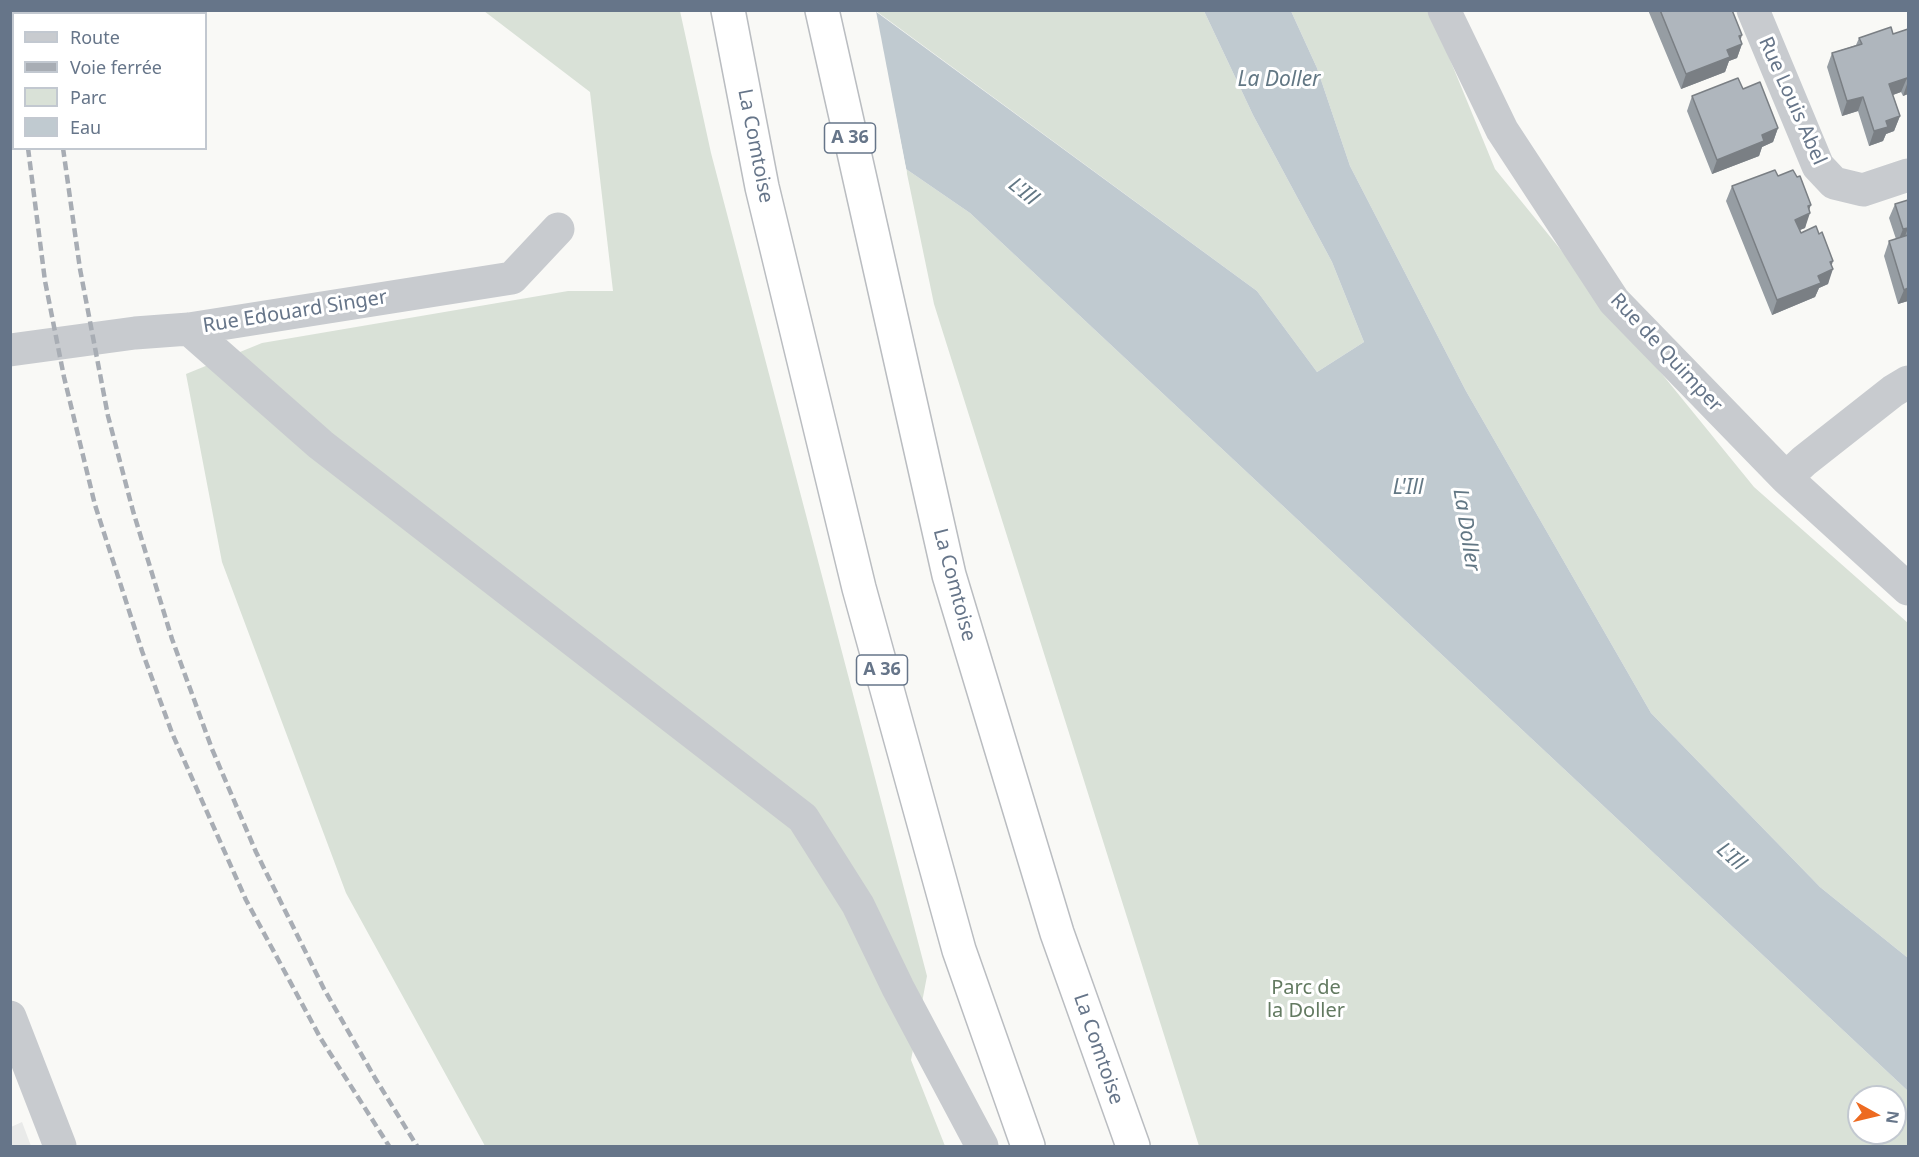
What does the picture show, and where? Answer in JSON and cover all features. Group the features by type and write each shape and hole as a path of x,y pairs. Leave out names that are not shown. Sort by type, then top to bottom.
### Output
{"highway":[{"name":"La Comtoise","path":"728,10 762,187 859,588 952,927 1028,1146"},
{"name":"La Comtoise","path":"822,10 949,575 1057,933 1133,1146"}],"street":[{"name":"Rue de Quimper","path":"1444,10 1502,130 1614,301 1786,478 1908,589"},
{"name":"Rue Louis Abel","path":"1753,10 1818,166 1834,183 1863,190 1908,175"},
{"name":"Rue Edouard Singer","path":"10,350 135,333 189,329 512,278 558,229"},
{"path":"189,329 321,445 803,818 858,905 898,988 982,1146"},
{"path":"1786,478 1875,405 1908,382"},
{"path":"10,1017 60,1146"}],"shaded area":[{"path":"22,1122 31,1146 11,1146 11,1127"}],"green space":[{"path":"484,11 680,11 711,153 927,976 911,1060 945,1146 485,1146 346,893 222,562 186,374 262,343 568,291 613,291 590,92"},
{"path":"876,11 1204,11 1253,115 1332,262 1364,342 1317,372 1257,291"},
{"path":"1291,11 1430,11 1495,169 1754,487 1908,623 1908,958 1820,887 1651,713 1466,391 1350,166 1317,68"},
{"name":"Parc de la Doller","path":"906,169 970,213 1902,1085 1847,1085 1847,1145 1907,1145 1908,1091 1908,1146 1199,1146 934,304"}],"water":[{"name":"L'Ill","path":"875,11 1257,291 1317,372 1364,342 1332,262 1253,115 1204,11 1291,11 1317,68 1350,166 1466,391 1651,713 1820,887 1908,958 1908,1091 1907,1085 1902,1085 970,213 906,169"}],"pier":[{"path":"684,10 876,11 907,173 685,13"}],"building":[{"path":"1660,10 1732,10 1742,35 1739,36 1742,44 1727,50 1730,57 1686,74"},
{"path":"1891,27 1893,34 1908,29 1908,81 1907,78 1889,84 1900,116 1886,121 1888,127 1874,131 1863,97 1847,101 1832,53 1862,44 1859,38"},
{"path":"1738,78 1743,89 1760,82 1778,128 1762,135 1764,141 1717,160 1692,96"},
{"path":"1775,170 1778,176 1793,170 1797,177 1800,176 1811,205 1808,206 1810,213 1795,220 1801,233 1816,226 1819,234 1822,232 1833,261 1830,262 1833,269 1818,276 1821,283 1777,300 1732,186"},
{"path":"1908,200 1908,228 1903,229 1895,204"},
{"path":"1908,235 1908,288 1904,290 1889,241"}],"railway":[{"path":"28,150 45,281 64,377 95,505 142,651 172,733 246,900 321,1039 389,1146"},
{"path":"63,150 80,269 108,416 133,511 172,639 212,749 256,852 324,989 417,1146"}],"water label":[{"name":"La Doller","path":"1279,80"},
{"name":"La Doller","path":"1466,530"}]}
